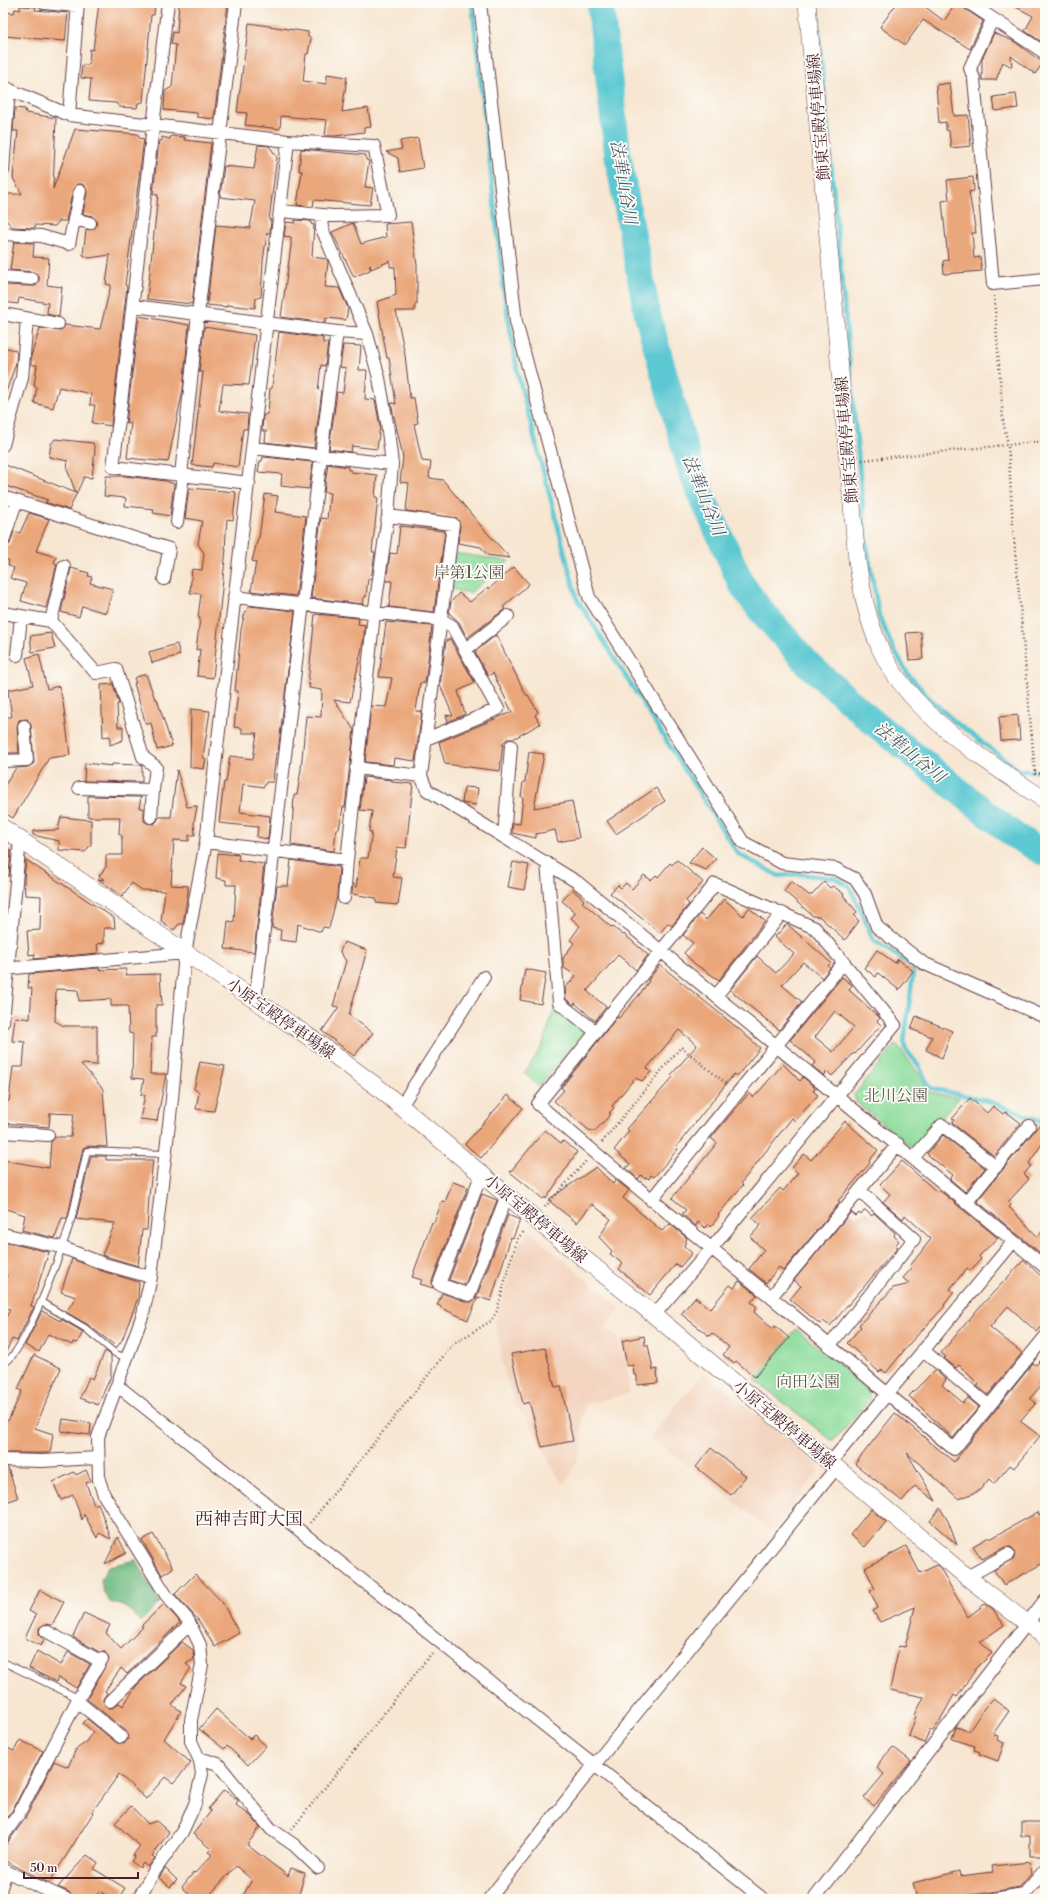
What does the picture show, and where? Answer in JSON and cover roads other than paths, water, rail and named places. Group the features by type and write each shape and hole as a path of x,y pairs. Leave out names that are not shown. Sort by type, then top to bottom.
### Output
{"main road":[{"name":"飾東宝殿停車場線","path":"808,3 857,560 865,606 881,649 907,690 941,724 1026,788 1045,800"},
{"name":"小原宝殿停車場線","path":"3,828 318,1043 401,1106 535,1219 834,1464 967,1577 1045,1638"}],"street":[{"path":"44,3 78,4 69,115"},
{"path":"168,3 152,124 134,306 113,467 249,483"},
{"path":"177,522 198,314 236,3"},
{"path":"480,3 516,322 589,597 743,842 782,863 836,869 855,879 865,894 877,927 923,963 1045,1017"},
{"path":"969,3 992,20 1045,53"},
{"path":"992,20 970,68 974,79 993,284 1045,279"},
{"path":"3,171 6,88 69,115 288,141 374,146 388,215 321,215 281,211"},
{"path":"138,1899 153,1873 182,1832 195,1804 202,1774 199,1758 191,1742 190,1720 202,1665 200,1645 190,1624 166,1595 104,1495 99,1480 97,1458 98,1437 118,1386 143,1314 151,1277 166,1154 185,953 206,842 288,141"},
{"path":"3,234 42,236 69,244 80,191"},
{"path":"321,215 322,229 366,334 379,378 392,464 388,516 374,614 356,768 344,898"},
{"path":"74,219 90,223"},
{"path":"3,277 32,279"},
{"path":"134,306 337,332 366,334"},
{"path":"3,314 58,324"},
{"path":"3,445 5,430 22,378 26,319"},
{"path":"255,1000 274,852 320,456 337,332"},
{"path":"252,448 392,464"},
{"path":"3,497 16,502 160,542 169,549 164,580"},
{"path":"3,541 16,502"},
{"path":"388,516 453,524 421,776 427,790 577,882 661,950 775,1047 898,1144 966,1203 1045,1267"},
{"path":"51,621 64,566"},
{"path":"234,597 303,604 374,614 442,620 452,626 498,709 426,739"},
{"path":"3,613 51,621 96,672 116,669 143,757 156,767 151,817"},
{"path":"465,650 508,616"},
{"path":"17,655 21,617"},
{"path":"3,761 27,760 24,726"},
{"path":"504,837 511,746"},
{"path":"356,768 421,776"},
{"path":"79,788 153,790"},
{"path":"3,1022 6,969 20,839"},
{"path":"206,842 274,852 347,860"},
{"path":"547,863 559,1003 596,1031"},
{"path":"654,1315 711,1249 895,1025 815,928 715,884 538,1104 593,1152 711,1249 771,1297 954,1449 1045,1338"},
{"path":"716,996 782,913"},
{"path":"6,969 88,960 185,953"},
{"path":"651,1200 844,962"},
{"path":"401,1106 484,977"},
{"path":"913,1158 942,1125 996,1167"},
{"path":"966,1203 1029,1126"},
{"path":"3,1132 48,1135"},
{"path":"771,1297 898,1144"},
{"path":"482,1173 439,1284 469,1296 507,1195"},
{"path":"829,1346 914,1239 860,1191"},
{"path":"3,1234 61,1247 104,1264 151,1277"},
{"path":"489,1899 834,1464 887,1394 1013,1242"},
{"path":"923,1350 989,1406"},
{"path":"118,1386 763,1899"},
{"path":"3,1460 42,1461 97,1458"},
{"path":"967,1577 1008,1554"},
{"path":"814,1899 1045,1600"},
{"path":"110,1701 190,1624"},
{"path":"3,1836 18,1815 78,1700 101,1660 46,1632"},
{"path":"78,1700 121,1737"},
{"path":"199,1758 218,1764 271,1829 294,1845 318,1868"},
{"path":"994,1899 1022,1897 1045,1870"},
{"path":"6,1871 66,1899"}],"lane":[{"path":"3,1364 8,1362 23,1339 41,1302 71,1218 87,1151 166,1154"},
{"path":"41,1302 78,1323 116,1354 128,1358"},
{"path":"3,1662 78,1700"},
{"path":"3,1891 6,1871"}],"waterway":[{"path":"472,3 504,292 518,375 577,599 738,854 779,876 800,874 835,878 849,886 873,940 914,967 904,1042 906,1050 919,1066 930,1088 985,1100 1045,1122"},
{"name":"法華山谷川","path":"600,3 618,157 647,313 692,474 742,585 759,608 808,664 873,722 1015,836 1045,853"},
{"path":"816,3 866,540 879,616 893,648 908,674 930,699 954,721 1020,771 1045,771"}],"district":[{"name":"西神吉町大国","path":"249,1519"}],"park label":[{"name":"岸第1公園","path":"469,572"},
{"name":"北川公園","path":"896,1095"},
{"name":"向田公園","path":"808,1381"}]}
